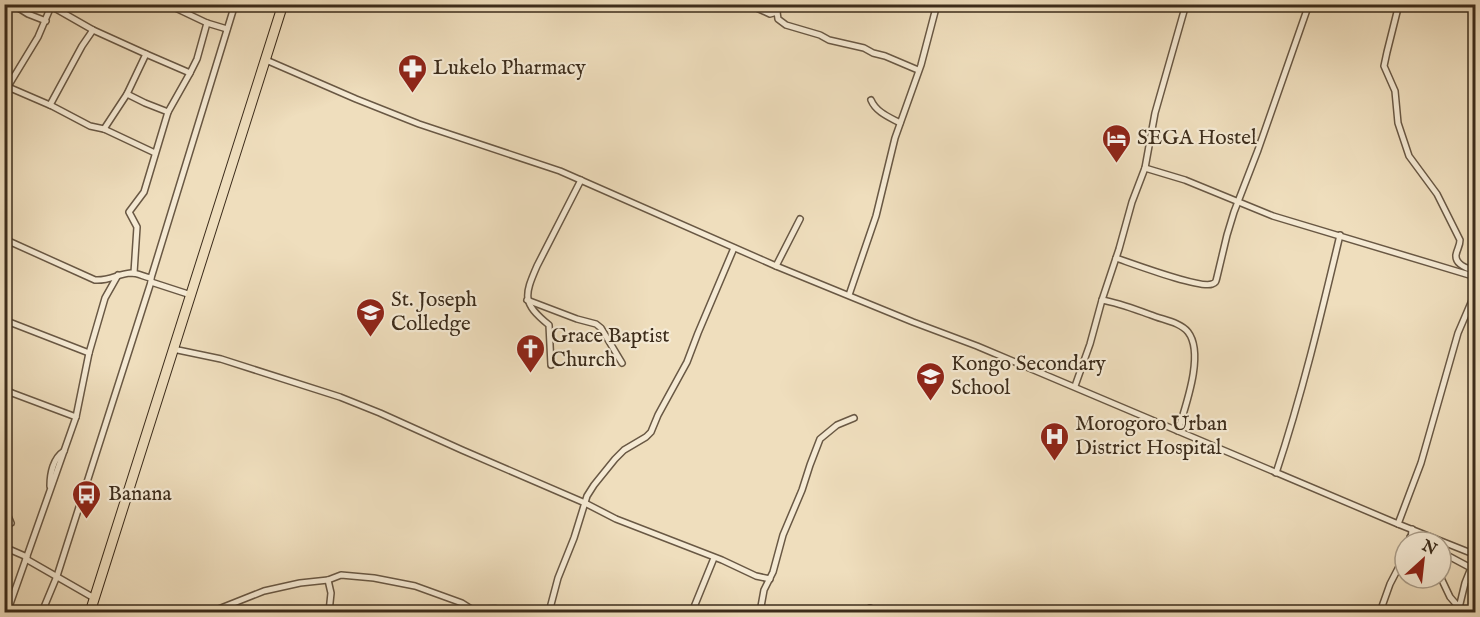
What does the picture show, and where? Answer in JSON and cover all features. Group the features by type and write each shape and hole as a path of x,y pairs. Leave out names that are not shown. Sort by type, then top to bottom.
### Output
{"highway":[{"path":"90,612 283,4"}],"street":[{"path":"12,4 46,21"},
{"path":"166,4 207,23 227,29"},
{"path":"42,612 57,576 151,280 235,4"},
{"path":"748,4 770,14 777,12"},
{"path":"778,4 778,19 786,25 829,40 864,48 918,70"},
{"path":"849,295 876,216 900,123 937,4"},
{"path":"1075,386 1090,344 1132,202 1145,168 1155,113 1186,4"},
{"path":"1116,258 1183,280 1210,285 1215,283 1238,202 1309,4"},
{"path":"1399,4 1384,66 1395,91 1398,123 1409,156 1437,194 1460,240 1456,260 1463,266 1476,271"},
{"path":"155,153 104,129 90,126 50,105 6,90 38,37 52,5 93,30 190,72"},
{"path":"134,273 137,226 129,212 144,192 168,112 196,59 207,23"},
{"path":"50,105 93,30"},
{"path":"104,129 127,94 146,54"},
{"path":"266,60 398,116 560,171 776,266 1075,386 1412,530"},
{"path":"127,94 168,112"},
{"path":"871,100 872,104 882,113 900,123"},
{"path":"1145,168 1185,180 1273,216 1476,277"},
{"path":"551,365 549,325 531,309 527,300 532,277 581,180"},
{"path":"776,266 800,219"},
{"path":"1276,473 1316,338 1340,235"},
{"path":"4,239 95,280 105,281 134,273 191,296"},
{"path":"549,612 558,578 594,484 624,450 651,432 687,362 734,248"},
{"path":"9,611 76,417 89,353 105,298 118,276"},
{"path":"1398,524 1421,463 1458,333 1476,291"},
{"path":"527,300 576,319 596,324 601,328 622,363"},
{"path":"1102,300 1124,305 1180,325 1188,332 1194,344 1195,358 1178,431"},
{"path":"4,320 89,353"},
{"path":"173,349 220,358 340,397 585,503 616,519 722,560 756,576 770,579"},
{"path":"4,407 7,391 76,417"},
{"path":"760,612 764,590 773,572 783,535 820,439 837,425 854,418"},
{"path":"4,513 11,523"},
{"path":"1453,546 1476,555"},
{"path":"4,547 94,598"},
{"path":"692,612 714,558"},
{"path":"1453,558 1471,568 1465,583 1461,610"},
{"path":"192,612 211,612 264,591 305,582 328,580 341,575 374,578 415,586 444,595 473,610 495,608 511,612"},
{"path":"1380,612 1393,578"},
{"path":"328,580 331,593 329,612"},
{"path":"1447,590 1461,610"}],"place":[{"name":"Lukelo Pharmacy","path":"412,94"},
{"name":"SEGA Hostel","path":"1116,164"},
{"name":"St. Joseph Colledge","path":"370,338"},
{"name":"Grace Baptist Church","path":"530,374"},
{"name":"Kongo Secondary School","path":"930,402"},
{"name":"Morogoro Urban District Hospital","path":"1054,462"},
{"name":"Banana","path":"87,520"}]}
